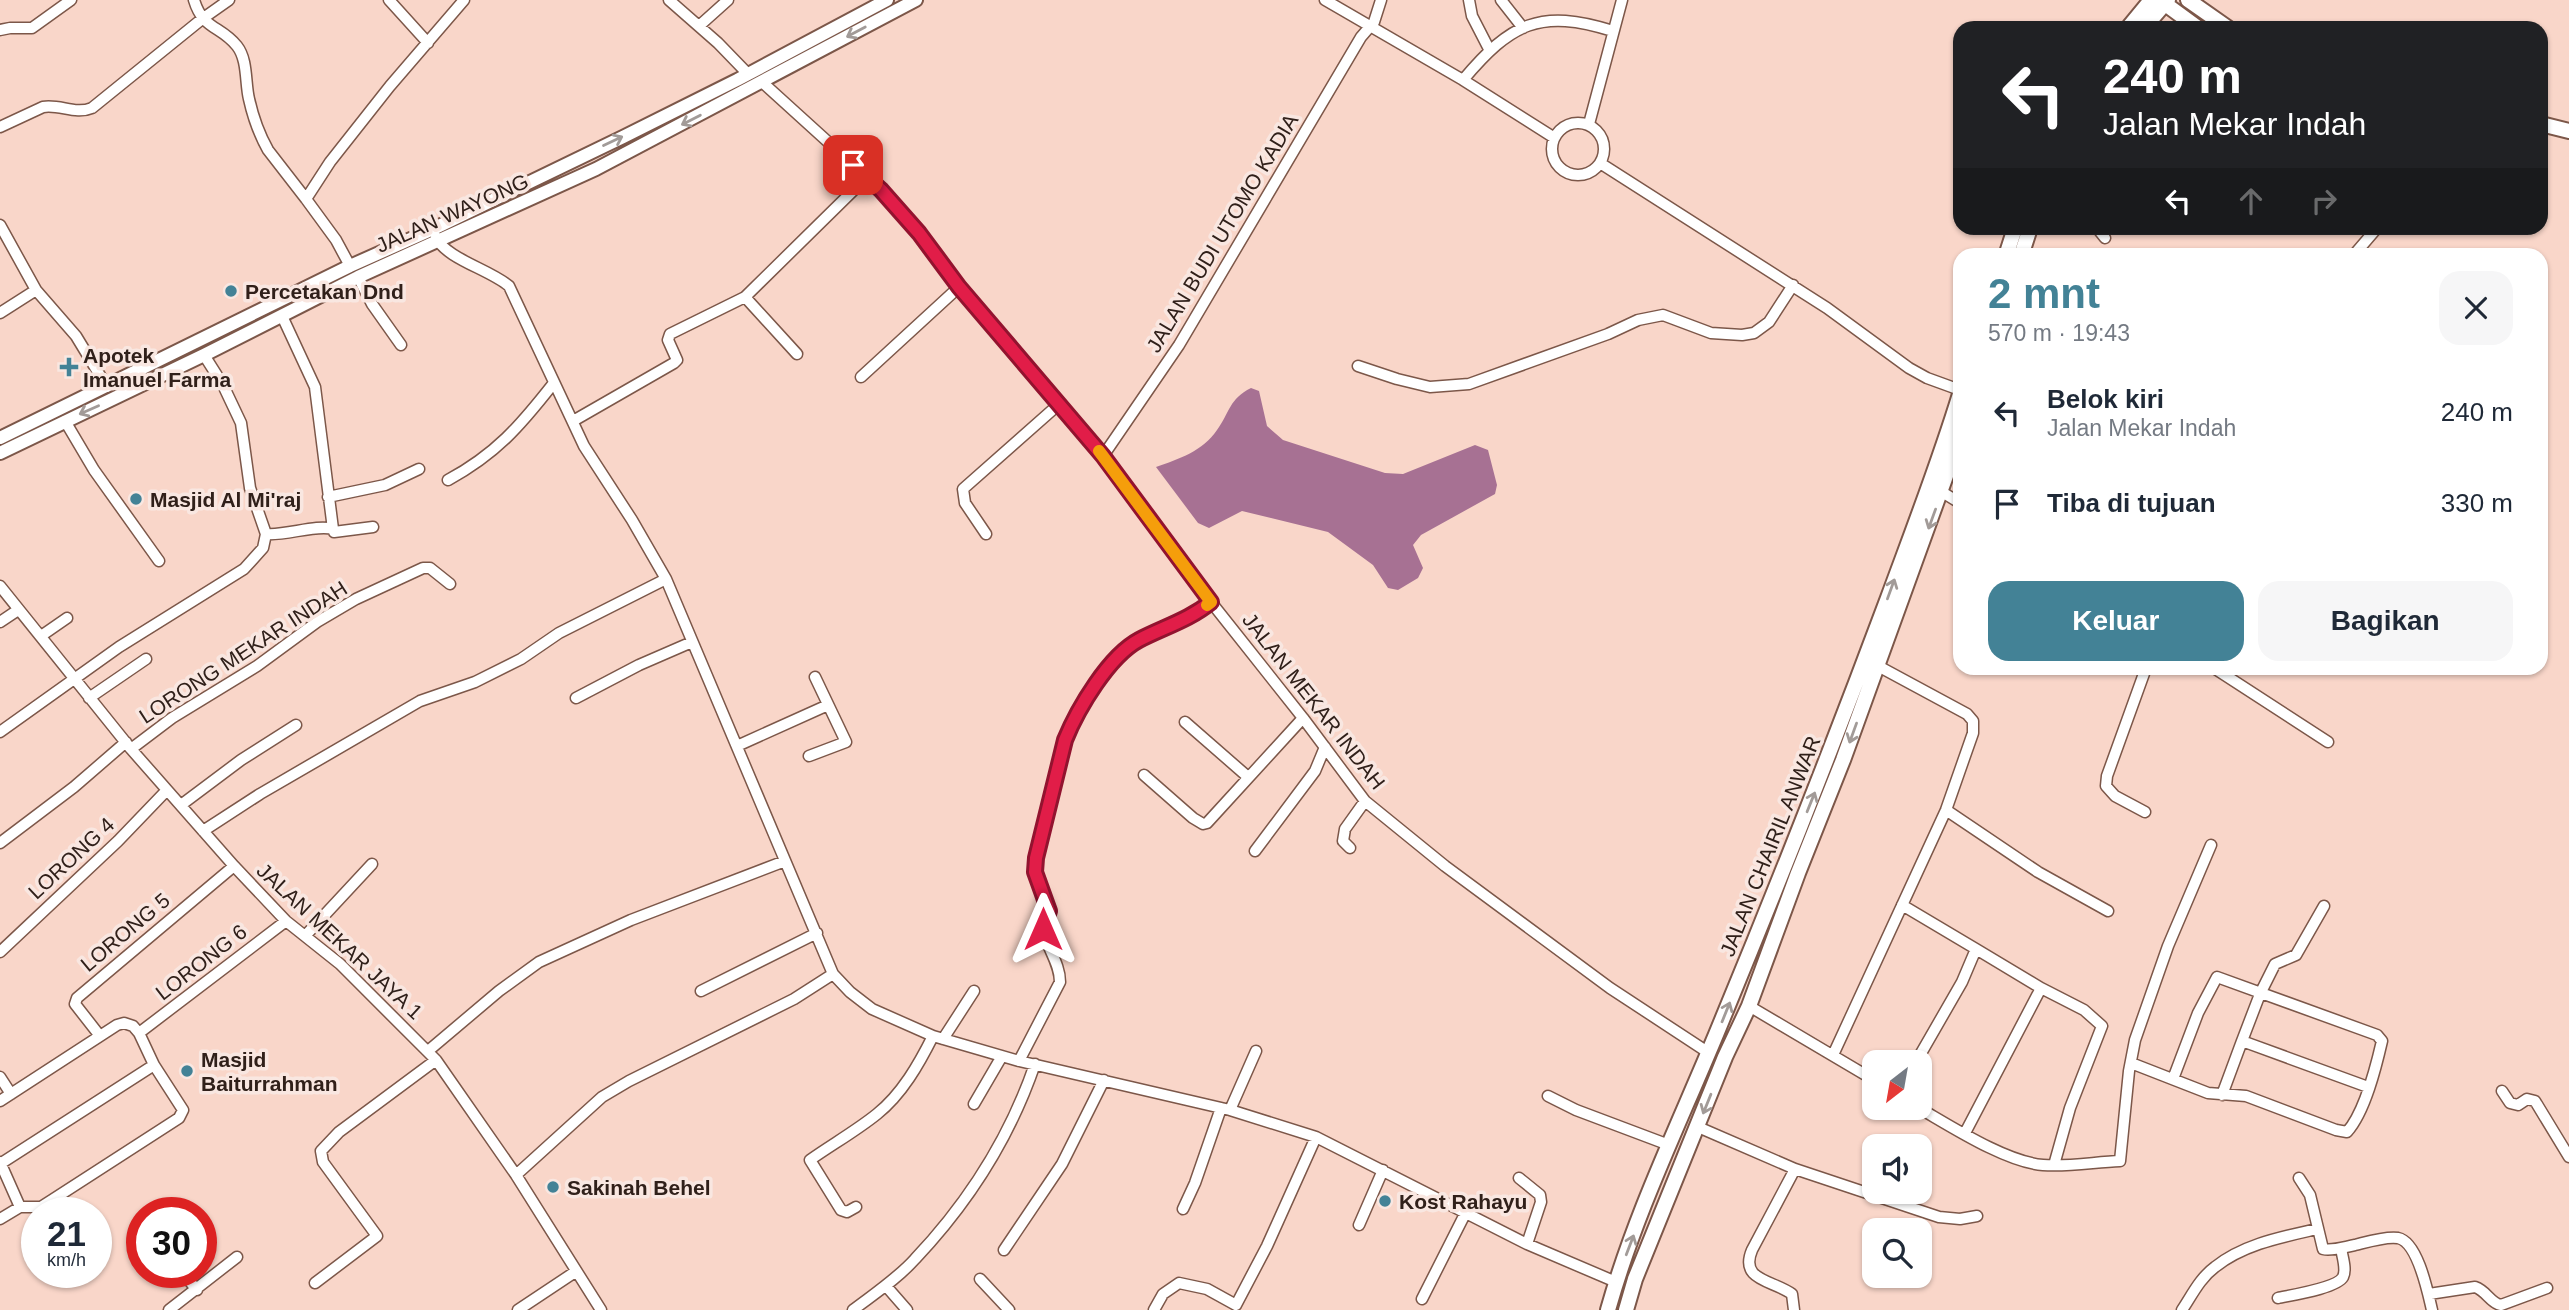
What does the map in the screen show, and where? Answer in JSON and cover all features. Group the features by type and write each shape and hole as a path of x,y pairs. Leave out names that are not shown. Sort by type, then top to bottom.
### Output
{"main road":[{"path":"2188,0 2218,21"},
{"path":"2137,21 2161,1"},
{"path":"2148,21 2161,1"},
{"path":"2161,1 2188,21"},
{"path":"2548,126 2569,131"},
{"name":"JALAN CHAIRIL ANWAR","path":"1608,1310 1616,1282 1669,1145 1829,756 1953,415"},
{"name":"JALAN CHAIRIL ANWAR","path":"1626,1310 1635,1279 1749,1006 1878,666 1953,458"},
{"path":"1758,933 1774,940"}],"street":[{"path":"0,30 10,27 32,28 71,0"},
{"path":"194,0 201,19 223,33 242,53 249,100 260,135 268,150 336,240 372,304 401,345"},
{"path":"0,127 43,107 78,111 92,108 201,19 229,0"},
{"path":"389,0 428,43"},
{"path":"306,199 330,162 390,86 464,0"},
{"path":"669,0 748,74"},
{"path":"699,26 728,0"},
{"name":"JALAN WAYONG","path":"435,235 586,153 748,74 887,0"},
{"name":"JALAN WAYONG","path":"0,438 257,313 435,235 596,169 916,0"},
{"path":"1325,0 1463,80 1553,137"},
{"name":"JALAN BUDI UTOMO KADIA","path":"1103,456 1179,345 1361,37 1377,16 1381,0"},
{"path":"1469,0 1472,16 1489,49"},
{"path":"1501,0 1522,28"},
{"path":"1589,124 1622,0"},
{"path":"1463,80 1489,49 1522,28 1537,22 1562,19 1613,31"},
{"name":"JALAN MEKAR INDAH","path":"762,82 867,177 919,233 959,287 1103,456 1211,602 1365,801 1446,866 1610,988 1709,1053"},
{"path":"1569,124 1589,124 1602,137 1604,155 1600,163 1584,175 1564,172 1555,162 1551,150 1553,137 1569,124"},
{"path":"586,153 596,169"},
{"path":"1600,163 1827,307 1909,369 1953,389"},
{"path":"573,421 674,363 677,356 667,340 670,334 745,297 867,177"},
{"path":"0,225 36,290 76,336 107,387"},
{"path":"435,235 451,253 489,271 509,286 584,446 638,529 666,579 833,974 850,992 872,1009 938,1037 1035,1065 1225,1109 1316,1138 1527,1244 1616,1282"},
{"name":"JALAN WAYONG","path":"0,453 263,326 354,271"},
{"path":"1359,366 1408,382 1430,387 1447,387 1484,380 1637,320 1656,316 1669,316 1710,333 1754,333 1769,322 1793,285"},
{"path":"861,376 959,287"},
{"path":"0,313 36,290"},
{"path":"745,297 797,354"},
{"path":"257,313 263,326"},
{"path":"282,316 315,387 334,533 373,527"},
{"path":"0,732 74,678 244,569 263,548 265,534 250,488 241,423 223,385 204,355"},
{"path":"448,480 493,452 553,384"},
{"path":"986,534 965,503 962,489 1058,405"},
{"path":"65,421 94,470 159,561"},
{"path":"328,497 385,485 419,469"},
{"path":"1942,492 1953,499"},
{"path":"265,534 333,528"},
{"name":"LORONG MEKAR INDAH","path":"129,746 257,666 317,622 356,599 423,568 430,568 450,584"},
{"path":"203,831 260,794 420,701 475,682 521,659 559,633 666,579"},
{"name":"JALAN MEKAR JAYA 1","path":"0,586 129,746 234,866 286,921 340,964 436,1060 516,1175 601,1310"},
{"path":"1019,1060 1060,982 1059,972 1043,929 1049,911 1048,905 1035,872 1065,740 1072,723 1118,655 1138,641 1197,614 1211,602"},
{"path":"0,622 18,610"},
{"path":"41,636 67,618"},
{"path":"576,698 692,642"},
{"path":"89,698 146,659"},
{"path":"1833,1055 1946,810 1973,733 1973,720 1967,713 1878,666"},
{"path":"2143,675 2107,776 2106,786 2115,796 2144,813"},
{"path":"2225,675 2328,742"},
{"path":"809,756 846,742 816,677"},
{"path":"737,746 828,705"},
{"path":"1144,775 1193,818 1203,824 1207,823 1303,718"},
{"path":"1185,722 1248,777"},
{"path":"181,805 241,760 296,725"},
{"path":"0,843 129,746"},
{"path":"1255,851 1315,771 1325,747"},
{"name":"LORONG 4","path":"0,952 118,841 167,790"},
{"path":"1350,848 1343,841 1344,832 1365,801"},
{"path":"1946,810 2038,872 2108,911"},
{"path":"1932,1115 2021,1160 2053,1165 2120,1161 2135,1040 2168,946 2211,845"},
{"path":"428,1051 499,991 539,962 631,920 785,861"},
{"path":"305,936 372,864"},
{"name":"LORONG 5","path":"100,1036 75,1004 77,998 234,866"},
{"path":"1902,905 2041,988 2084,1010 2102,1026 2059,1140 2053,1165"},
{"path":"2222,1095 2260,994 2275,964 2293,957 2300,950 2324,906"},
{"name":"LORONG 6","path":"139,1033 286,921"},
{"path":"701,991 817,933"},
{"path":"1923,1050 1962,982 1976,948"},
{"path":"516,1175 602,1097 794,999 833,974"},
{"path":"2131,1063 2208,1093 2246,1096 2346,1132 2356,1120 2382,1043 2380,1037 2260,994 2220,976 2214,978 2197,1013 2173,1079"},
{"path":"1965,1133 2041,988"},
{"path":"856,1207 847,1212 841,1210 810,1160 876,1116 891,1101 974,991"},
{"path":"1749,1006 1862,1073"},
{"path":"0,1101 124,1023 139,1033 154,1065 182,1104 183,1114 41,1207 20,1207 0,1219"},
{"path":"2242,1041 2368,1087"},
{"path":"1182,1209 1225,1109 1256,1051"},
{"path":"974,1104 1002,1056"},
{"path":"315,1283 377,1236 323,1163 321,1151 339,1132 436,1060"},
{"path":"20,1207 0,1164 154,1065"},
{"path":"853,1310 886,1286 915,1259 981,1177 1015,1115 1035,1065"},
{"path":"0,1077 11,1094"},
{"path":"1004,1250 1062,1164 1104,1080"},
{"path":"2502,1091 2510,1103 2518,1105 2528,1099 2535,1101 2569,1157"},
{"path":"1548,1096 1576,1110 1669,1145"},
{"path":"1698,1127 1795,1169 1939,1216 1961,1219 1977,1216"},
{"path":"1154,1310 1163,1294 1179,1283 1207,1289 1238,1308 1316,1138"},
{"path":"1794,1310 1792,1294 1754,1275 1748,1263 1752,1250 1795,1169"},
{"path":"1359,1225 1383,1170"},
{"path":"1519,1178 1540,1195 1541,1202 1527,1244"},
{"path":"2299,1178 2310,1195 2323,1249 2392,1238 2403,1240 2415,1254 2432,1310"},
{"path":"1422,1299 1466,1212"},
{"path":"2182,1310 2214,1267 2262,1241 2317,1229"},
{"path":"2278,1298 2328,1286 2340,1280 2345,1272 2341,1248"},
{"path":"169,1310 237,1257"},
{"path":"518,1310 575,1272"},
{"path":"980,1279 1009,1310"},
{"path":"886,1286 907,1310"},
{"path":"2429,1294 2475,1287 2482,1289 2496,1304 2501,1305 2547,1288"}],"shaded area":[{"path":"1251,388 1259,391 1267,426 1283,440 1385,473 1403,474 1475,445 1488,450 1497,485 1495,494 1421,535 1413,545 1423,568 1418,578 1398,590 1388,588 1373,565 1328,532 1242,511 1209,528 1198,523 1156,467 1205,444 1217,430 1234,401"}],"slow traffic":[{"path":"1099,451 1211,602 1207,605"}],"place":[{"name":"Percetakan Dnd","path":"231,291"},
{"name":"Apotek Imanuel Farma","path":"69,367"},
{"name":"Masjid Al Mi'raj","path":"136,499"},
{"name":"Masjid Baiturrahman","path":"187,1071"},
{"name":"Sakinah Behel","path":"553,1187"},
{"name":"Kost Rahayu","path":"1385,1201"}],"route":[{"path":"853,165 881,190 919,233 959,287 1103,456 1211,602 1197,614 1138,641 1118,655 1072,723 1065,740 1036,858 1035,872 1049,911 1043,929"}]}
